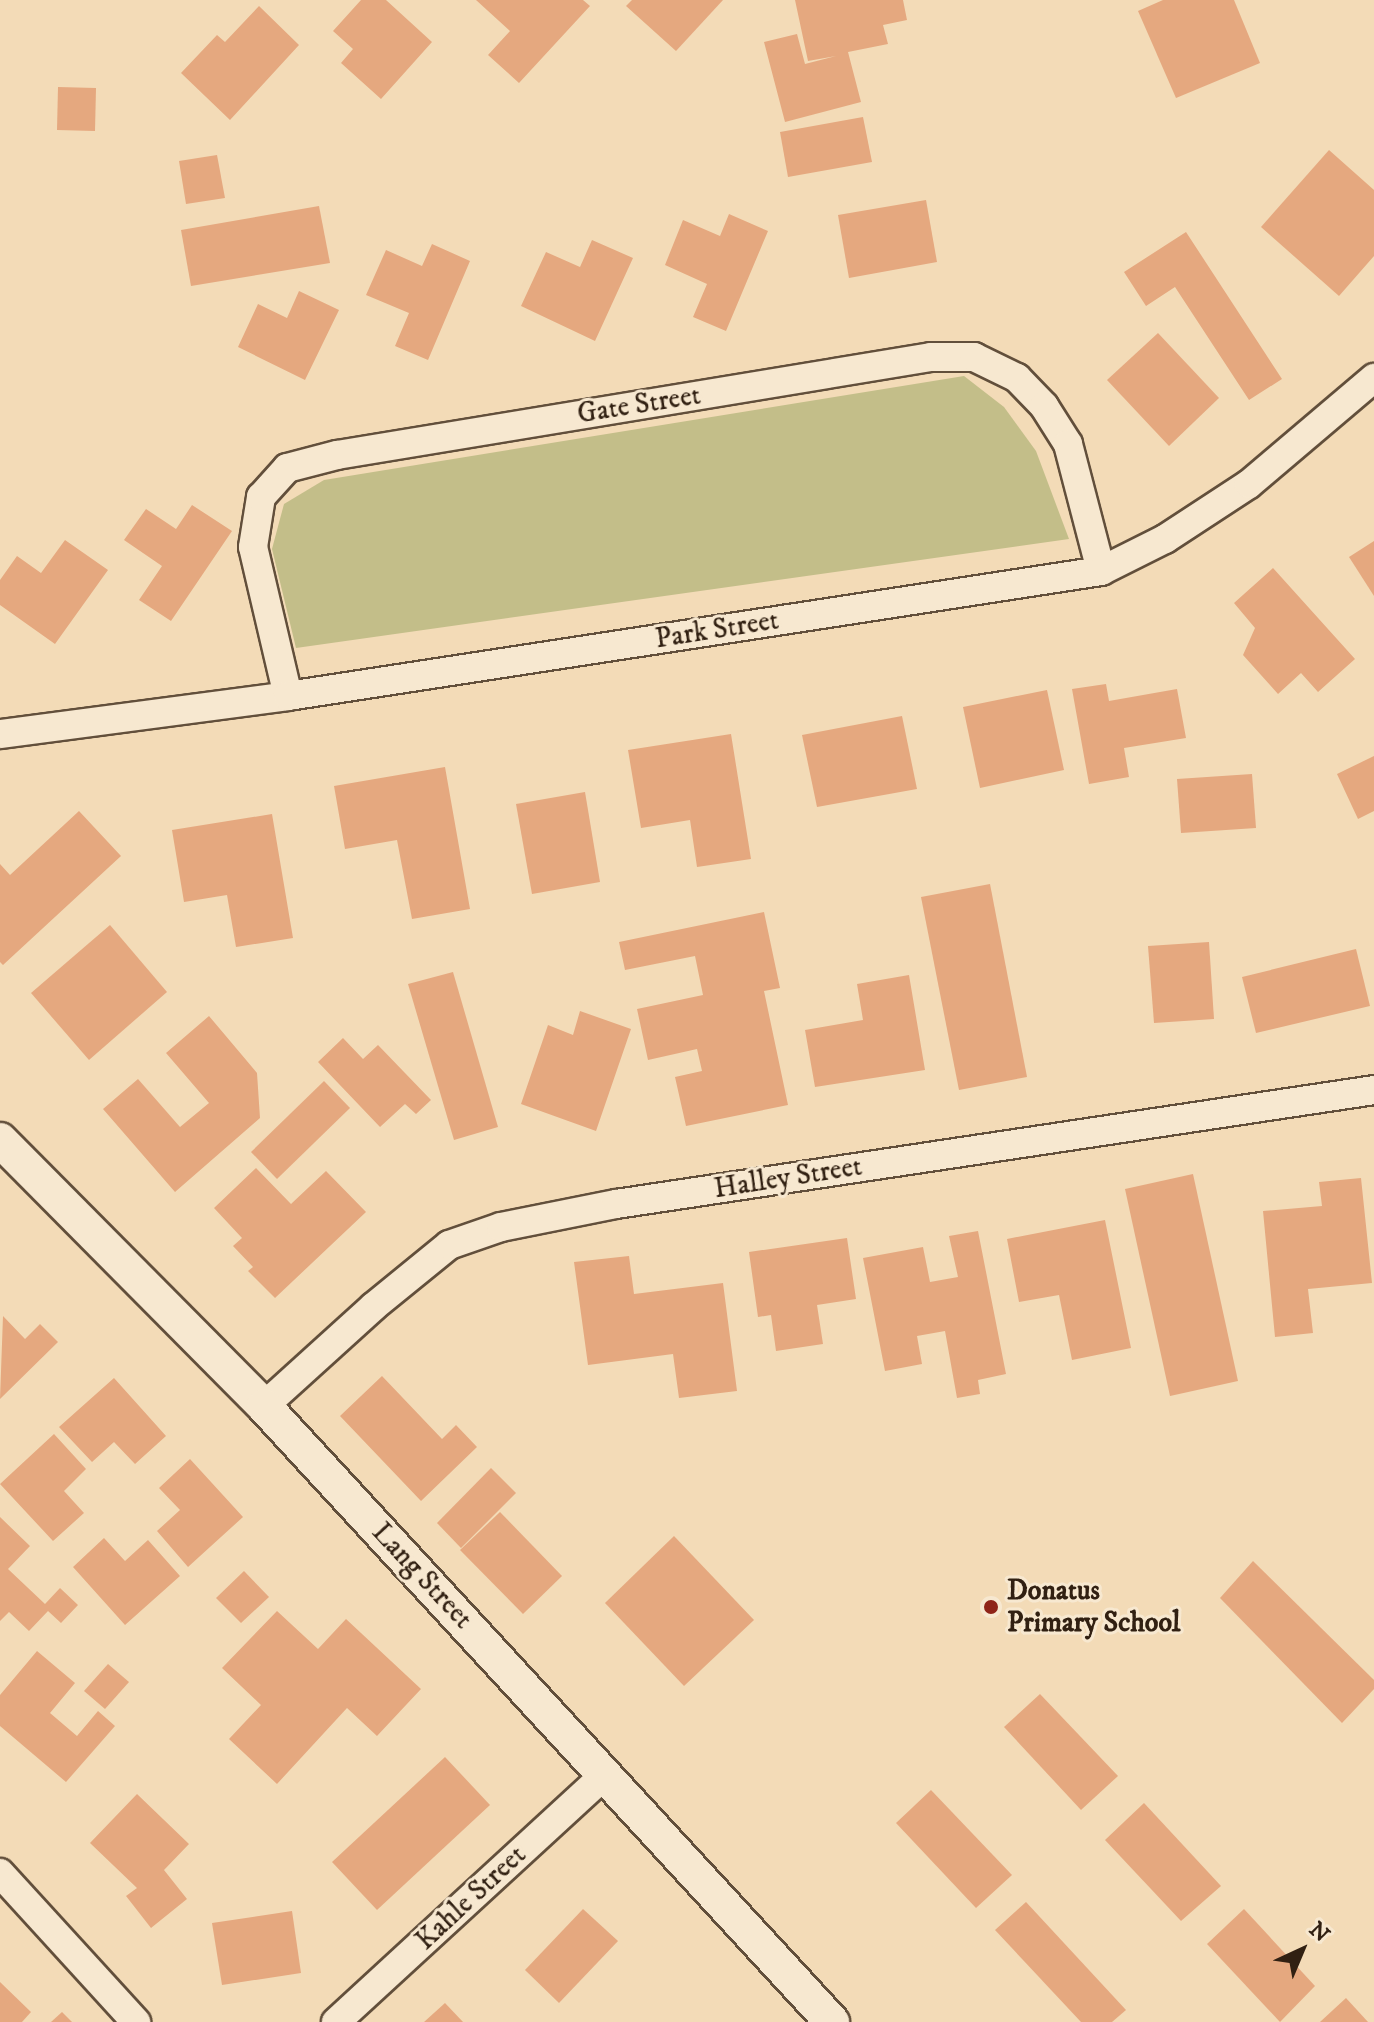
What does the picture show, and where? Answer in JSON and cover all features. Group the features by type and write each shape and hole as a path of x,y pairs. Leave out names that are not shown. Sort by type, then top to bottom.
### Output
{"street":[{"name":"Gate Street","path":"288,696 253,547 261,497 287,468 337,455 931,357 974,357 1017,378 1044,406 1068,444 1101,571"},
{"name":"Park Street","path":"0,734 288,696 1101,571 1165,539 1249,484 1374,378"},
{"name":"Halley Street","path":"264,1406 373,1307 449,1245 501,1227 616,1204 1374,1090"},
{"name":"Lang Street","path":"0,1140 264,1406 832,2022"},
{"name":"Kahle Street","path":"336,2022 606,1774"},
{"path":"0,1873 136,2022"}],"shaded area":[{"path":"964,376 1004,407 1036,451 1069,539 296,648 272,549 284,504 324,480"}],"building":[{"path":"361,0 386,0 432,42 381,99 341,63 353,49 333,31"},
{"path":"476,0 583,0 590,6 519,83 488,55 510,31"},
{"path":"632,0 723,0 676,51 626,6"},
{"path":"795,0 903,0 907,20 883,25 888,44 848,52 861,102 785,122 764,42 797,34 805,64 836,56 808,61"},
{"path":"1163,0 1234,0 1260,63 1176,98 1138,11"},
{"path":"259,6 299,45 230,120 181,73 217,35 225,42"},
{"path":"58,87 96,88 95,131 57,130"},
{"path":"863,117 872,162 788,177 780,132"},
{"path":"1329,150 1374,190 1374,256 1339,296 1261,227"},
{"path":"217,155 225,198 186,204 179,161"},
{"path":"926,200 937,262 849,278 838,215"},
{"path":"319,206 330,263 191,286 181,230"},
{"path":"729,214 768,231 726,331 693,317 707,284 665,265 683,220 720,236"},
{"path":"1186,232 1282,379 1249,400 1175,287 1146,306 1124,272"},
{"path":"592,240 633,258 595,341 521,306 546,252 580,267"},
{"path":"432,244 470,261 428,360 395,346 409,313 366,295 386,250 422,266"},
{"path":"299,291 339,310 305,380 238,347 258,304 287,318"},
{"path":"1158,333 1219,398 1169,446 1107,380"},
{"path":"192,505 232,531 171,621 139,600 162,566 124,540 146,509 176,529"},
{"path":"65,540 108,570 55,644 0,605 0,580 17,556 41,573"},
{"path":"1374,541 1374,596 1349,557"},
{"path":"1273,568 1355,659 1318,692 1301,673 1278,694 1243,655 1255,628 1234,603"},
{"path":"1106,684 1109,701 1177,689 1186,738 1124,748 1129,777 1089,784 1072,689"},
{"path":"1047,690 1064,770 980,788 963,707"},
{"path":"902,716 917,789 817,807 802,735"},
{"path":"731,734 751,859 697,867 690,820 641,828 628,750"},
{"path":"1374,756 1374,811 1358,819 1337,774"},
{"path":"445,767 470,909 412,919 397,840 345,849 334,786"},
{"path":"1252,774 1256,828 1181,833 1177,779"},
{"path":"585,792 600,882 532,894 516,804"},
{"path":"79,811 121,856 3,965 0,962 0,864 10,875"},
{"path":"272,814 293,938 236,947 227,895 184,902 172,830"},
{"path":"990,884 1027,1077 959,1090 921,897"},
{"path":"764,912 780,988 764,991 788,1105 686,1126 675,1077 702,1071 697,1049 648,1060 637,1009 703,995 695,956 625,970 619,942"},
{"path":"110,925 167,992 89,1060 31,993"},
{"path":"1209,942 1214,1019 1154,1023 1148,946"},
{"path":"1356,949 1370,1006 1256,1033 1242,977"},
{"path":"453,972 498,1127 454,1140 408,984"},
{"path":"909,975 925,1070 815,1087 805,1030 863,1020 857,984"},
{"path":"580,1011 631,1029 596,1131 521,1104 548,1025 573,1035"},
{"path":"209,1016 257,1073 260,1118 175,1192 103,1109 138,1079 180,1127 209,1103 166,1053"},
{"path":"343,1038 363,1059 378,1045 431,1100 416,1114 405,1104 380,1127 318,1062"},
{"path":"324,1081 350,1108 277,1179 251,1152"},
{"path":"256,1168 291,1204 326,1171 366,1212 275,1298 248,1271 253,1267 233,1246 242,1238 214,1208"},
{"path":"1193,1174 1238,1381 1170,1396 1125,1189"},
{"path":"1361,1178 1372,1283 1308,1289 1313,1333 1275,1337 1263,1211 1322,1206 1319,1182"},
{"path":"1105,1220 1131,1348 1072,1360 1059,1295 1019,1302 1007,1239"},
{"path":"978,1231 1006,1374 978,1380 980,1394 957,1398 945,1331 917,1336 922,1364 885,1371 863,1258 923,1247 930,1282 958,1277 949,1236"},
{"path":"847,1238 856,1299 817,1305 823,1344 776,1351 771,1315 758,1317 749,1252"},
{"path":"629,1256 634,1294 723,1283 737,1391 679,1398 673,1354 588,1365 574,1262"},
{"path":"3,1316 25,1339 40,1324 58,1342 0,1399"},
{"path":"382,1376 442,1439 456,1425 477,1447 421,1501 340,1416"},
{"path":"114,1378 166,1436 135,1464 114,1442 92,1462 59,1427"},
{"path":"54,1434 86,1469 64,1491 84,1513 53,1541 0,1484"},
{"path":"190,1459 243,1517 188,1567 157,1531 180,1510 159,1488"},
{"path":"491,1468 516,1493 461,1548 437,1523"},
{"path":"500,1512 562,1576 523,1614 460,1550"},
{"path":"0,1517 30,1546 8,1569 45,1604 60,1588 78,1605 61,1623 48,1611 29,1631 9,1612 0,1621"},
{"path":"674,1536 754,1620 684,1686 605,1603"},
{"path":"104,1538 125,1561 148,1540 180,1576 125,1625 73,1567"},
{"path":"1253,1561 1374,1680 1374,1689 1342,1723 1220,1598"},
{"path":"244,1571 269,1597 241,1623 216,1598"},
{"path":"277,1611 318,1649 346,1619 421,1689 377,1736 347,1708 277,1784 229,1739 261,1705 222,1668"},
{"path":"37,1651 75,1683 50,1713 77,1736 98,1711 115,1726 66,1782 0,1726 0,1695"},
{"path":"108,1664 129,1682 105,1709 84,1691"},
{"path":"1040,1694 1118,1776 1081,1810 1004,1727"},
{"path":"445,1757 490,1805 377,1910 332,1862"},
{"path":"931,1790 1012,1875 976,1908 896,1823"},
{"path":"137,1794 189,1844 164,1870 187,1899 151,1928 126,1896 137,1888 90,1843"},
{"path":"1144,1803 1221,1886 1181,1921 1105,1840"},
{"path":"1026,1902 1126,2010 1112,2022 1081,2022 995,1930"},
{"path":"583,1909 618,1941 559,2003 525,1970"},
{"path":"1244,1909 1315,1986 1280,2022 1207,1944"},
{"path":"292,1911 301,1973 222,1985 212,1923"},
{"path":"0,1982 31,2012 22,2022 0,2022"},
{"path":"1346,1998 1368,2022 1320,2022"},
{"path":"445,2003 463,2022 424,2022"},
{"path":"62,2012 72,2022 51,2022"}],"place":[{"name":"Donatus Primary School","path":"991,1607"}]}
